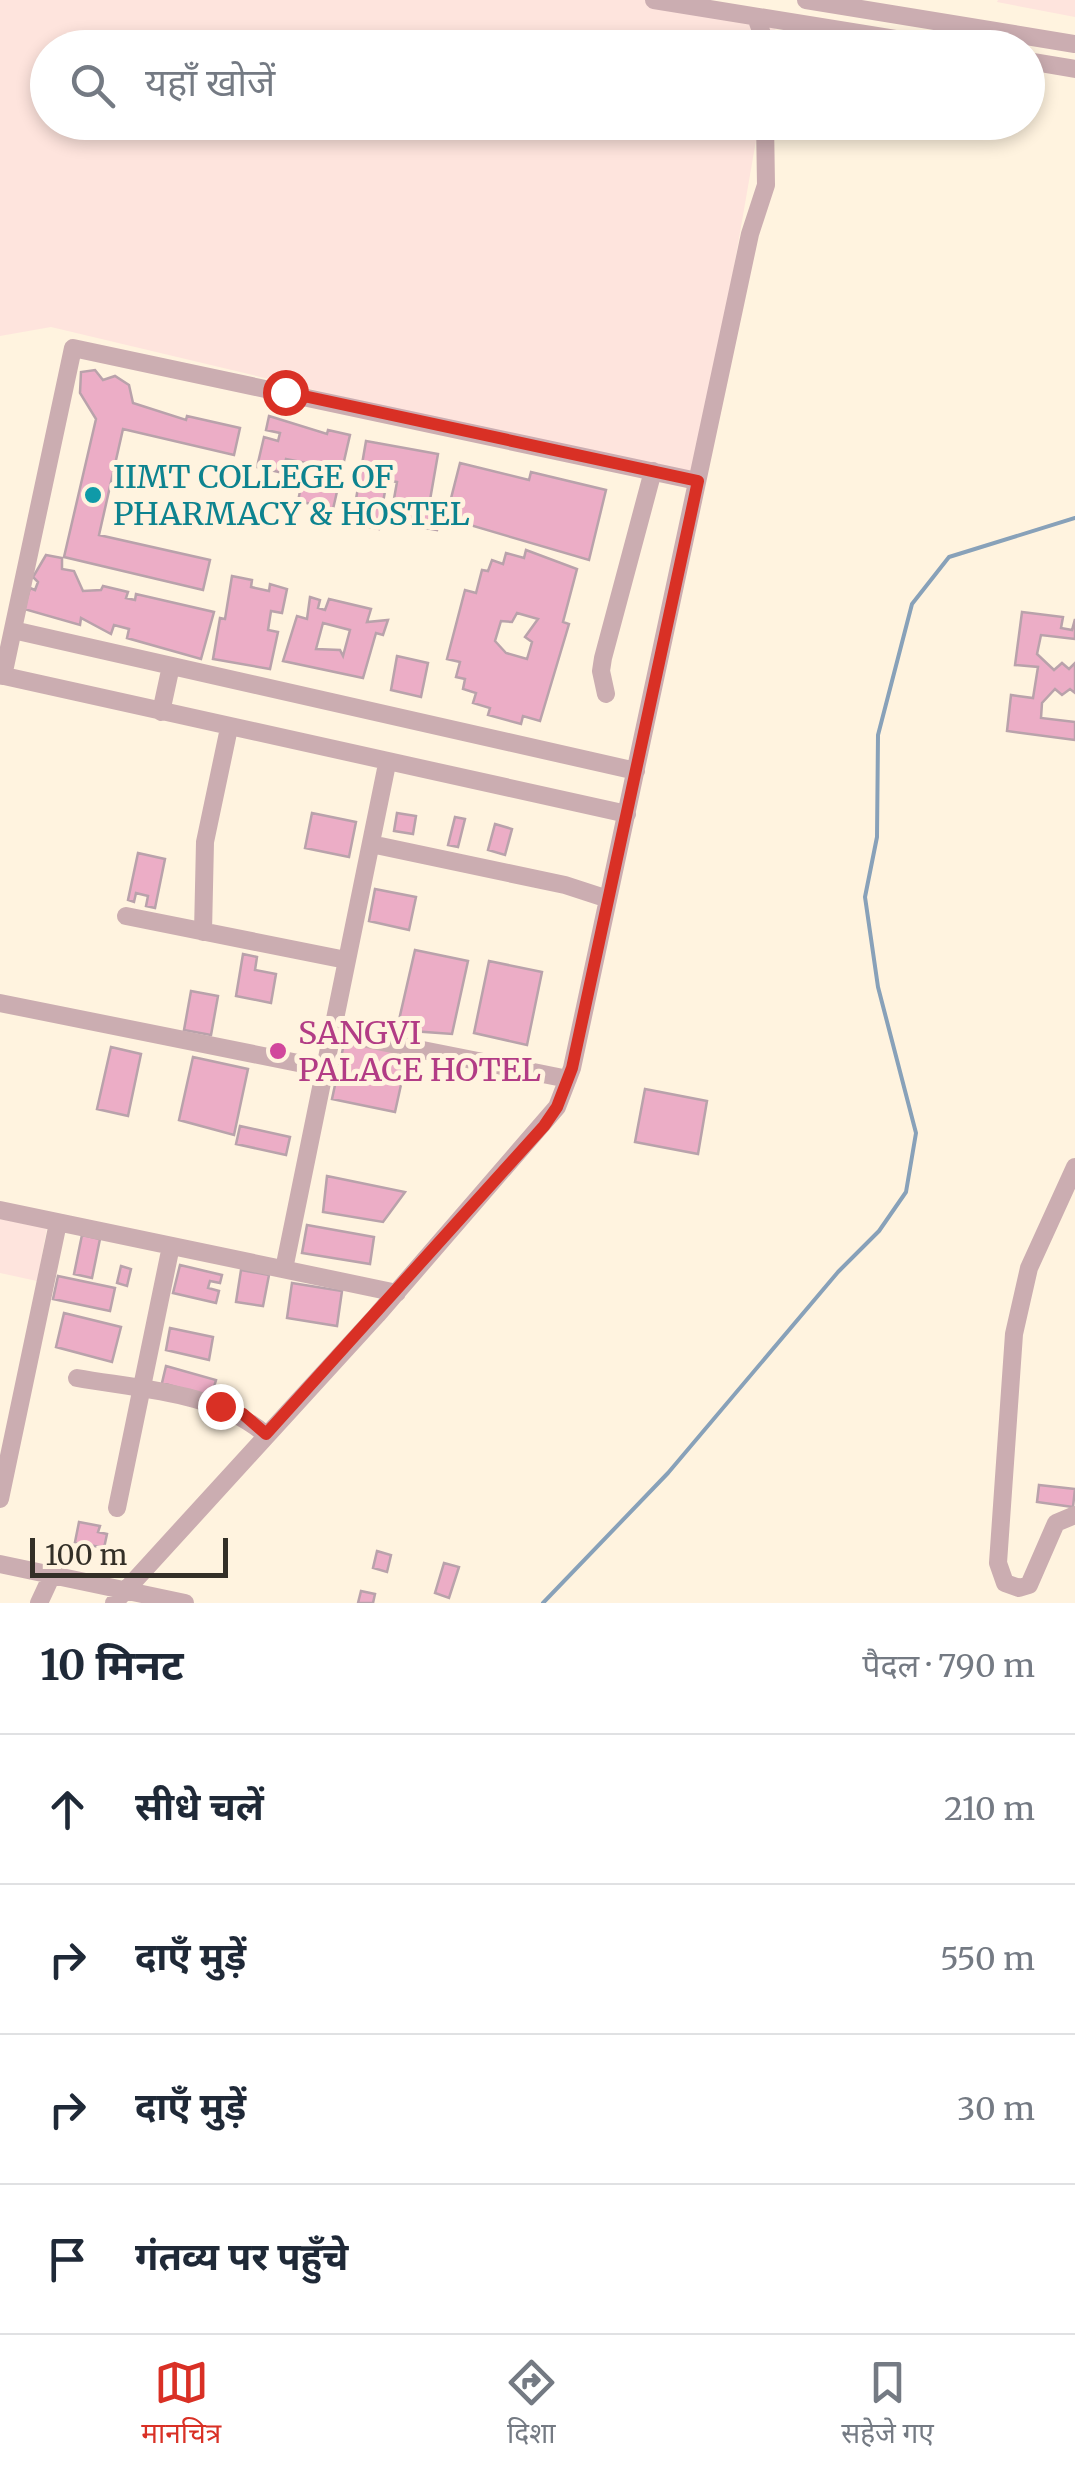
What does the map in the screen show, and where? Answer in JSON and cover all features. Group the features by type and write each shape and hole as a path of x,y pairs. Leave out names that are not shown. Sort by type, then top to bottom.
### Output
{"street":[{"path":"654,0 841,30"},
{"path":"806,0 989,30"},
{"path":"756,16 761,30"},
{"path":"1045,39 1075,44"},
{"path":"1045,64 1075,70"},
{"path":"118,1596 397,1293 544,1126 568,1079 750,234 765,190 765,140"},
{"path":"627,814 2,676 73,348 698,481"},
{"path":"606,694 601,671 603,658 653,472"},
{"path":"13,630 636,770"},
{"path":"161,712 171,666"},
{"path":"203,932 205,842 229,728"},
{"path":"284,1269 387,764"},
{"path":"371,844 565,885 608,899"},
{"path":"126,916 346,960"},
{"path":"0,1003 323,1068"},
{"path":"332,1032 568,1079"},
{"path":"1075,1167 1029,1268 1014,1334 998,1563 1005,1582 1019,1588 1029,1585 1056,1523 1075,1515"},
{"path":"0,1210 397,1293"},
{"path":"0,1499 58,1223"},
{"path":"117,1508 171,1246"},
{"path":"77,1378 220,1406 243,1414 266,1434"},
{"path":"0,1564 118,1596 185,1603"},
{"path":"39,1603 52,1575"}],"shaded area":[{"path":"0,0 658,0 777,20 775,30 30,30 30,140 756,140 697,481 51,327 0,336"},
{"path":"1075,0 1075,17 997,2"},
{"path":"0,1219 47,1228 37,1281 0,1273"}],"building":[{"name":"IIMT COLLEGE OF PHARMACY & HOSTEL","path":"95,370 103,380 115,376 129,385 133,403 186,420 187,416 240,428 234,455 123,429 99,535 210,560 203,590 64,557 96,419 80,393 81,372"},
{"path":"269,416 327,434 328,430 350,435 333,509 298,501 306,463 286,459 283,473 257,467 264,437 278,441 280,433 266,430"},
{"path":"366,441 438,454 430,500 442,502 437,530 381,520 379,529 360,525 363,506 355,505","holes":["387,480 397,482 392,510 382,508"]},
{"path":"460,463 529,480 531,472 606,490 589,560 446,518"},
{"path":"526,550 577,569 563,622 569,624 540,721 523,716 521,724 488,715 490,708 473,703 476,693 463,689 465,679 456,677 460,662 447,659 465,590 476,593 482,570 488,571 492,560 503,564 506,553 524,558","holes":["517,613 538,619 525,637 532,642 527,659 506,653 495,641 501,621 512,622"]},
{"path":"46,555 62,558 62,569 74,571 83,591 101,590 103,586 128,592 126,598 135,600 136,594 214,612 201,659 127,638 129,629 114,625 111,634 81,618 80,625 24,609 30,588 35,590 38,582 33,577"},
{"path":"232,576 252,580 251,587 269,591 270,584 287,589 282,613 271,611 268,630 278,632 270,669 213,659"},
{"path":"310,597 320,600 318,608 325,610 329,599 371,609 367,622 388,620 383,635 376,633 363,678 283,661 297,616 307,619","holes":["323,623 350,630 343,656 340,650 316,649"]},
{"path":"1022,612 1063,617 1061,628 1072,630 1075,619 1075,639 1041,635 1037,654 1054,670 1062,663 1069,669 1075,663 1075,693 1070,689 1062,695 1055,689 1042,703 1041,718 1075,722 1075,740 1007,731 1011,695 1033,698 1038,667 1015,665"},
{"path":"397,656 428,663 421,697 391,690"},
{"path":"312,813 356,822 349,857 305,848"},
{"path":"397,813 416,816 413,834 394,831"},
{"path":"455,817 465,819 458,847 448,845"},
{"path":"495,824 512,829 505,855 488,850"},
{"path":"138,853 165,859 155,908 146,906 148,896 136,893 134,902 128,900"},
{"path":"375,889 416,897 409,930 369,921"},
{"path":"415,950 468,961 452,1034 412,1031 413,1023 399,1020"},
{"path":"243,954 257,957 255,970 276,974 271,1003 236,996"},
{"path":"489,961 542,972 527,1045 474,1033"},
{"path":"191,991 218,996 211,1035 184,1030"},
{"path":"345,1039 408,1053 395,1112 332,1099"},
{"path":"111,1047 141,1054 128,1116 97,1109"},
{"path":"193,1057 248,1069 234,1135 179,1120"},
{"path":"645,1089 707,1101 698,1154 635,1142"},
{"path":"240,1126 290,1137 286,1155 236,1144"},
{"path":"327,1176 405,1192 383,1222 323,1212"},
{"path":"307,1225 374,1237 370,1264 302,1253"},
{"path":"82,1235 100,1239 92,1278 74,1274"},
{"path":"180,1265 222,1275 220,1283 210,1281 208,1288 219,1291 216,1303 173,1293"},
{"path":"121,1266 131,1269 127,1286 117,1283"},
{"path":"241,1270 269,1275 263,1306 236,1302"},
{"path":"58,1276 115,1288 110,1311 53,1299"},
{"path":"292,1283 342,1291 337,1326 287,1318"},
{"path":"64,1313 121,1327 112,1362 56,1347"},
{"path":"170,1328 213,1337 209,1360 166,1350"},
{"path":"166,1366 216,1380 211,1397 162,1383"},
{"path":"1039,1485 1075,1489 1073,1507 1037,1502"},
{"path":"79,1522 100,1526 98,1532 107,1534 104,1548 75,1542"},
{"path":"377,1551 391,1555 387,1572 373,1568"},
{"path":"444,1563 459,1567 449,1598 435,1593"},
{"path":"361,1591 375,1594 373,1603 358,1603"}],"waterway":[{"path":"543,1603 668,1473 838,1272 879,1231 906,1192 916,1133 878,987 865,897 877,837 878,735 912,604 949,557 1075,518"}],"place":[{"name":"IIMT COLLEGE OF PHARMACY & HOSTEL","path":"93,495"},
{"name":"SANGVI PALACE HOTEL","path":"278,1051"}],"route":[{"path":"220,1406 243,1414 266,1434 397,1293 557,1107 572,1068 698,481 285,392"}]}
